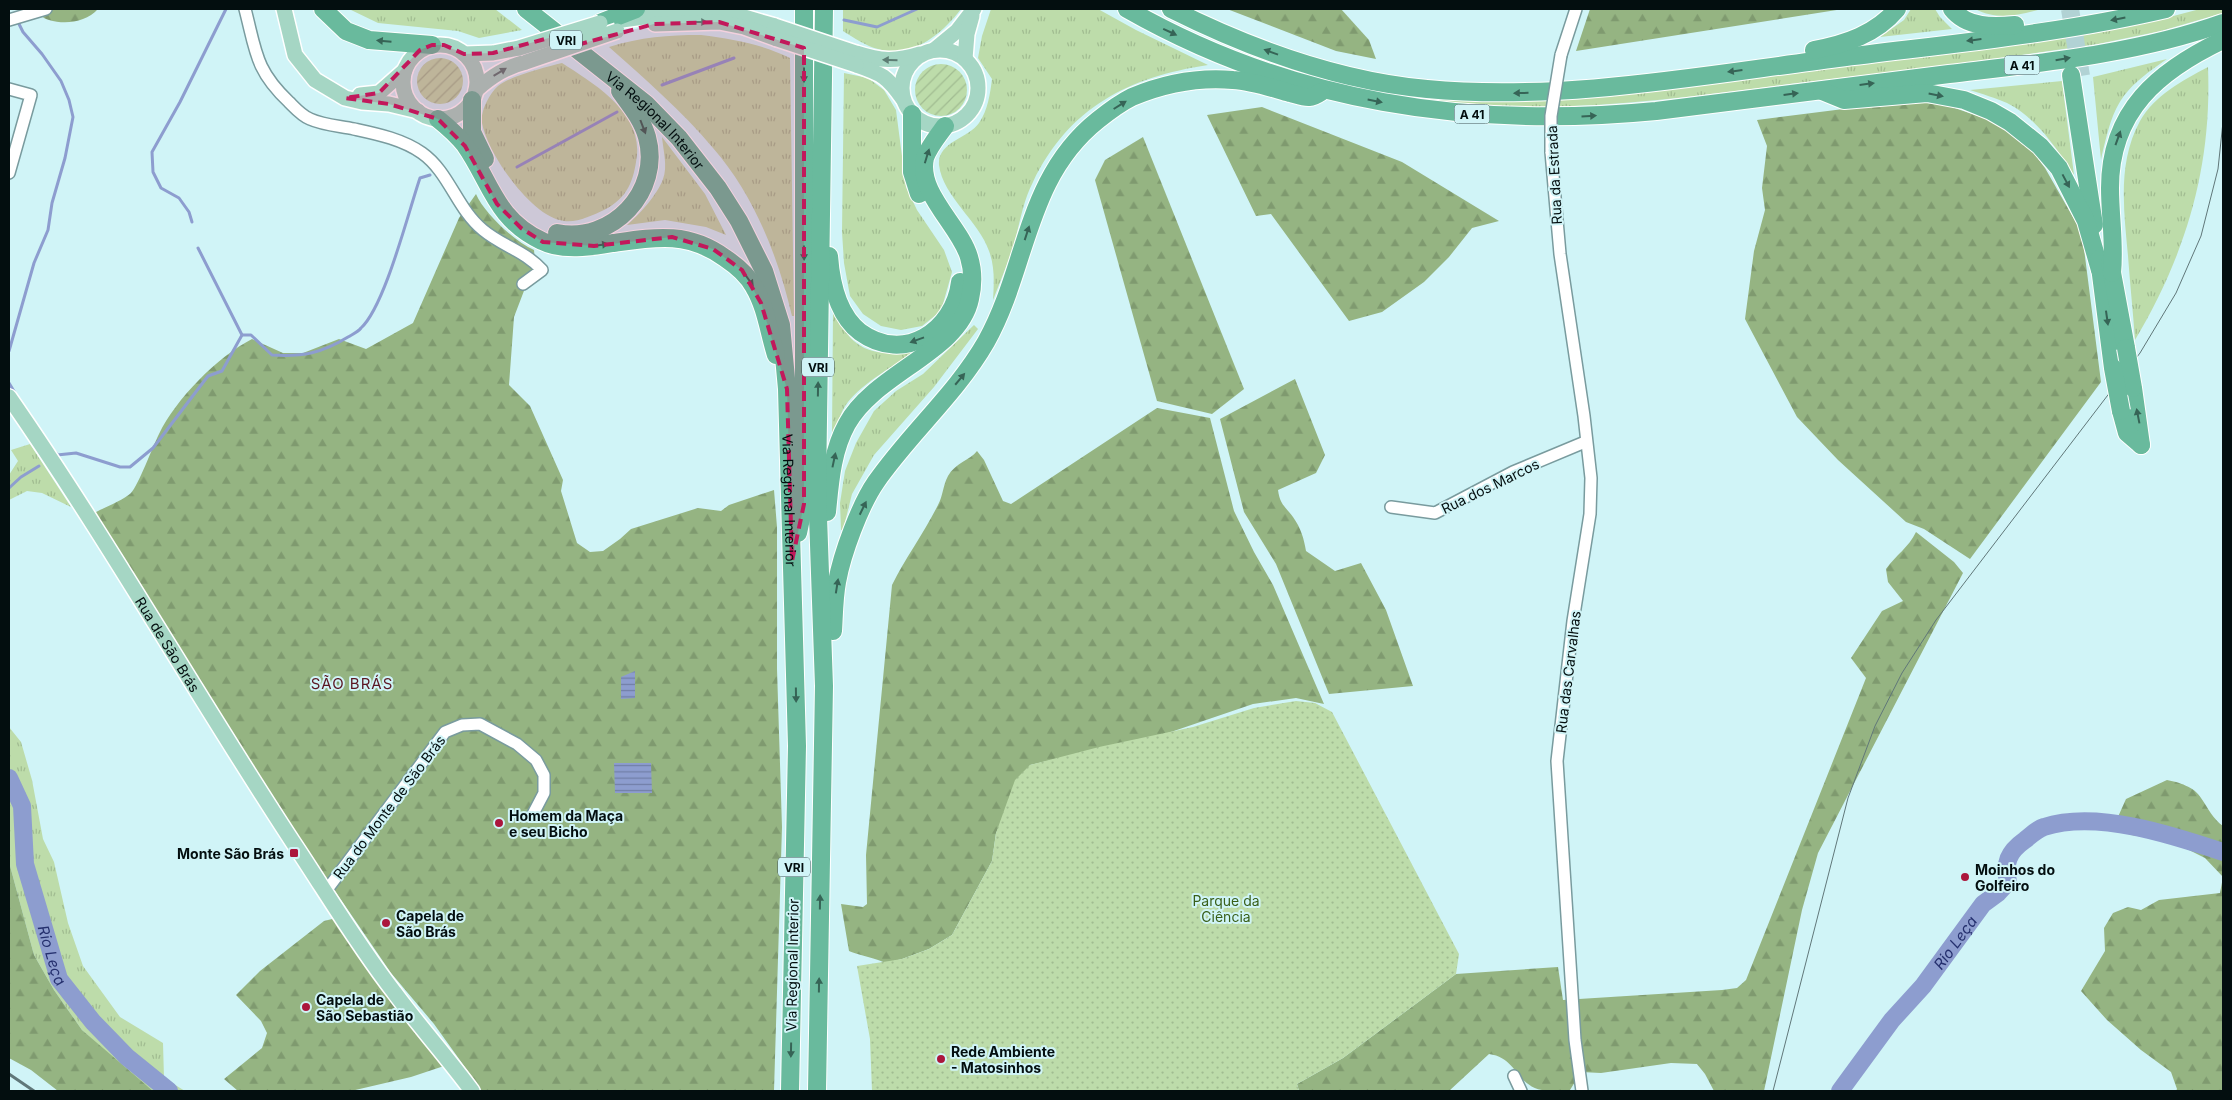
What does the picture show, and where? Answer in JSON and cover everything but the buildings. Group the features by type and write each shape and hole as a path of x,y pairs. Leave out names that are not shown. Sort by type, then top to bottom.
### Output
{"highway":[{"path":"323,9 346,31 369,40 432,45"},
{"name":"Via Regional Interior","path":"526,9 646,104 679,138 718,188 739,221 764,271 781,325 787,389 797,746 790,1089"},
{"path":"600,24 636,9"},
{"path":"792,561 804,504 804,9"},
{"name":"Via Regional Interior","path":"817,1089 824,686 817,488 824,9"},
{"name":"A 41","path":"1127,9 1155,25 1210,51 1270,74 1327,90 1412,107 1501,116 1534,117 1620,114 1819,90 2061,60 2222,32"},
{"name":"A 41","path":"1171,9 1232,38 1341,74 1425,89 1508,93 1565,91 1783,65 2057,30 2166,9"},
{"path":"1783,65 1795,53 1835,46 1864,36 1880,25 1897,9"},
{"path":"1952,9 1964,19 1975,24 1994,26 2033,22 2057,30"},
{"path":"2106,271 2114,251 2110,187 2112,153 2124,120 2144,92 2222,32"},
{"path":"474,95 472,132 505,196 524,218 544,230 577,235 598,230 616,222 632,207 642,192 648,177 647,138 641,120 607,72"},
{"path":"1819,90 1844,100 1927,94 1964,100 1991,111 2010,122 2040,146 2059,168 2086,221 2106,271 2126,348 2141,445 2127,433 2113,368 2106,271 2099,200 2076,76"},
{"path":"824,686 833,653 837,582 858,517 875,483 968,370 986,341 1012,282 1041,194 1065,152 1082,133 1106,113 1131,98 1162,86 1197,80 1234,80 1309,98 1327,90"},
{"path":"823,173 830,274 841,308 850,321 860,332 891,344 907,344 922,339 934,332 955,307 959,297 961,279 959,263 952,245 926,207 917,190 912,172 907,106"},
{"path":"438,119 465,146 498,204 521,228 543,242 569,247 594,246 652,237 672,237 694,241 714,249 742,270 754,287 761,303 787,389"},
{"path":"821,560 832,470 837,446 848,423 864,402 880,386 923,356 956,327 965,315 970,299 973,278 969,257 936,201 924,172 931,146 945,126"}],"main road":[{"path":"284,9 295,55 315,80 345,98 362,102 389,104 418,111"},
{"path":"907,106 903,77 908,67 957,31 974,9"},
{"path":"965,59 967,34 974,9"},
{"path":"464,54 493,53 519,48 600,24 696,10 734,14 776,32 856,59 890,81 907,106 921,121 933,126 945,126 957,122 968,115 975,105 978,93 978,80 973,68 965,59 950,51 929,52 904,60 856,59"},
{"path":"404,70 404,93 410,103 427,117 438,119 451,117 463,111 474,95 493,76 509,67 616,31 654,24 718,22 776,32"},
{"path":"345,98 379,93 404,70 410,59 420,50 432,45 444,45 455,48 464,54 475,70 474,95"},
{"name":"Rua de São Brás","path":"9,397 149,612 297,849 393,992 472,1091"}],"street":[{"path":"9,20 46,9"},
{"path":"245,9 256,56 272,86 309,119 396,140 422,153 436,167 469,216 483,230 505,245 520,251 533,260 542,270 524,284"},
{"name":"Rua da Estrada","path":"1560,254 1551,152 1551,116 1561,55 1576,9"},
{"path":"9,89 31,95 9,173"},
{"name":"Rua das Carvalhas","path":"1560,254 1584,416 1585,442 1590,478 1590,514 1573,621 1557,761 1575,1040 1582,1091"},
{"name":"Rua dos Marcos","path":"1391,507 1435,513 1513,472 1585,442"},
{"name":"Rua do Monte de São Brás","path":"326,891 445,732 462,725 480,724 517,744 536,760 544,775 544,793 533,814"},
{"path":"1514,1076 1522,1091"}],"highlighted area":[{"path":"719,22 804,48 804,504 792,561 787,389 761,303 742,270 713,249 672,237 594,246 543,242 521,228 497,204 465,146 438,119 389,104 345,98 379,93 420,50 432,45 444,45 464,54 493,53 560,35 573,46 654,24"}],"green space":[{"path":"32,9 98,9 82,20 62,22 42,17"},
{"path":"349,9 495,9 522,30 479,38 458,31 378,23"},
{"path":"843,9 961,9 945,27 925,42 903,50 891,51 869,46 843,31"},
{"path":"991,9 1098,9 1208,65 1179,70 1127,88 1104,100 1083,115 1064,134 1048,156 1030,189 1024,204 1012,251 993,300 993,269 989,251 978,229 947,188 939,165 943,151 979,123 987,107 992,79 978,58 982,36"},
{"path":"1227,9 1341,9 1369,40 1376,59 1336,51"},
{"path":"1590,9 1843,9 1576,51"},
{"path":"1911,9 1935,9 1952,29 1880,37 1904,20"},
{"path":"1975,9 2042,9 2016,15 2000,16"},
{"path":"2200,9 2223,9 2223,13 2161,31 2098,44 1948,65 1705,95 1564,107 1516,107 1422,99 1498,102 1565,100 2091,34"},
{"path":"701,35 747,43 790,58 794,316 792,316 780,271 763,227 728,166 676,108 609,47 655,37"},
{"path":"440,58 453,62 459,68 463,81 459,94 453,100 440,104 427,100 421,94 417,81 421,68 427,62"},
{"path":"2167,59 2138,81 2121,100 2110,125 2101,160 2093,77"},
{"path":"562,63 600,89 623,112 631,125 636,139 637,155 632,180 619,200 595,214 579,220 569,221 551,217 538,209 525,197 492,151 482,123 482,114 486,103 498,86 519,75"},
{"path":"936,64 946,64 960,71 967,85 967,95 960,109 946,116 936,116 926,112 919,105 915,95 915,85 919,75 926,68"},
{"path":"2208,67 2208,104 2205,140 2200,175 2192,209 2182,242 2168,275 2153,308 2135,340 2124,205 2125,170 2128,153 2140,121 2153,104 2179,83"},
{"path":"844,73 868,78 884,90 896,110 906,187 917,210 944,250 952,272 941,311 922,326 901,330 881,326 863,314 850,296 844,263 842,232"},
{"path":"2062,81 2074,175 2053,145 2028,117 2007,103 1970,90"},
{"path":"1907,101 1946,105 2001,124 2030,148 2045,168 2082,233 2101,382 1970,559 1924,529 1906,522 1838,460 1797,417 1745,319 1754,251 1765,210 1762,188 1767,146 1757,120"},
{"path":"1262,107 1402,162 1499,221 1472,228 1449,257 1424,282 1382,312 1349,321 1271,214 1256,216 1207,115"},
{"path":"662,137 705,194 726,235 706,227 665,220 627,225 648,204 661,185 665,164"},
{"path":"1143,137 1244,389 1212,414 1157,401 1095,180 1105,160"},
{"path":"476,194 486,210 501,226 518,241 534,250 535,262 514,317 509,385 530,406 563,480 561,491 577,543 590,552 603,551 631,529 698,508 721,511 729,505 774,490 777,527 777,669 782,827 774,1091 482,1091 434,1024 391,973 320,869 90,515 131,493 166,421 187,393 225,357 252,339 283,353 303,353 339,339 366,349 413,323 459,218"},
{"path":"833,313 836,313 849,336 866,349 888,353 914,350 915,353 879,375 854,395 843,410 836,435 832,435"},
{"path":"974,325 978,329 934,387 874,455 852,494 843,530 841,530 840,503 845,471 856,443 874,411 896,391 923,374"},
{"path":"1295,379 1325,455 1316,473 1278,490 1280,499 1298,525 1306,551 1335,571 1361,563 1386,610 1413,686 1329,694 1276,564 1244,512 1220,419"},
{"path":"1157,408 1210,418 1234,511 1273,585 1324,704 1296,698 1253,704 1168,733 1030,765 996,833 992,861 952,935 929,949 885,963 849,951 841,904 863,907 867,904 866,855 892,585 938,505 948,476 954,468 977,451 984,460 1003,501 1011,504"},
{"path":"30,444 71,507 42,493 27,491 9,500 9,475 18,461 11,450"},
{"path":"1916,532 1954,562 1963,573 1818,853 1802,910 1764,1091 1714,1091 1697,1064 1671,1063 1601,1073 1581,1072 1570,1090 1539,1090 1530,1086 1507,1061 1489,1054 1449,1091 1299,1091 1297,1084 1343,1058 1456,974 1558,967 1563,1000 1722,990 1737,988 1746,980 1866,678 1851,658 1882,611 1903,601 1888,582 1886,569 1910,542"},
{"name":"Parque da Ciência","path":"1296,701 1315,703 1332,712 1459,954 1456,974 1343,1058 1297,1084 1299,1091 872,1091 870,1039 857,966 902,959 929,949 952,935 992,861 996,833 1015,780 1030,765 1099,747 1193,727 1254,708"},
{"path":"9,727 21,742 32,780 43,839 54,862 68,923 83,966 120,1017 163,1043 164,1078 185,1091 153,1091 126,1070 82,1030 54,990 34,955 9,862"},
{"path":"2167,780 2195,791 2213,817 2223,826 2223,877 2205,858 2171,841 2131,835 2113,828 2126,799"},
{"path":"9,862 34,955 54,990 82,1030 153,1091 58,1091 31,1070 9,1058"},
{"path":"2223,877 2223,1091 2176,1091 2171,1072 2141,1050 2107,1020 2081,991 2105,951 2104,928 2113,913 2128,907 2141,910 2159,900 2220,893"},
{"path":"332,919 339,921 444,1066 411,1077 351,1091 238,1091 224,1079 262,1048 267,1033 261,1021 236,995 260,971 324,921"}],"water":[{"path":"635,671 635,698 621,699 621,677"},
{"path":"614,763 651,763 652,793 615,793"}],"waterway":[{"path":"192,222 189,212 179,198 161,188 153,172 152,152 180,102 226,9"},
{"path":"844,20 877,27 917,9"},
{"path":"9,351 34,263 48,230 52,203 65,158 73,117 69,100 61,81 42,54 23,32 17,20"},
{"path":"662,85 734,58"},
{"path":"517,167 617,112"},
{"path":"242,335 251,335 272,355 293,355 312,353 330,347 358,331 370,317 379,300 420,178 430,175"},
{"path":"56,453 57,455 76,453 120,467 130,467 153,448 208,376 222,371 242,335 198,248"},
{"path":"9,383 15,393"},
{"path":"9,488 21,477 39,466"},
{"name":"Rio Leça","path":"9,778 22,806 25,864 59,979 93,1022 127,1057 169,1091"},
{"name":"Rio Leça","path":"1840,1091 1892,1020 1923,986 1983,904 1998,893 2008,882 2007,864 2011,854 2019,844 2039,829 2065,822 2110,823 2158,832 2223,852"}],"tunnel":[{"path":"2070,9 2081,76"}],"tram line":[{"path":"1773,1091 1848,798 1875,726 1902,673 1936,620 2140,353 2176,293 2201,236 2218,169 2223,122"}],"railway":[{"path":"9,1074 34,1091"}],"place":[{"name":"Homem da Maça e seu Bicho","path":"499,823"},
{"name":"Monte São Brás","path":"294,853"},
{"name":"Moinhos do Golfeiro","path":"1965,877"},
{"name":"Capela de São Brás","path":"386,923"},
{"name":"Capela de São Sebastião","path":"306,1007"},
{"name":"Rede Ambiente - Matosinhos","path":"941,1059"}],"district":[{"name":"SÃO BRÁS","path":"352,683"}]}
